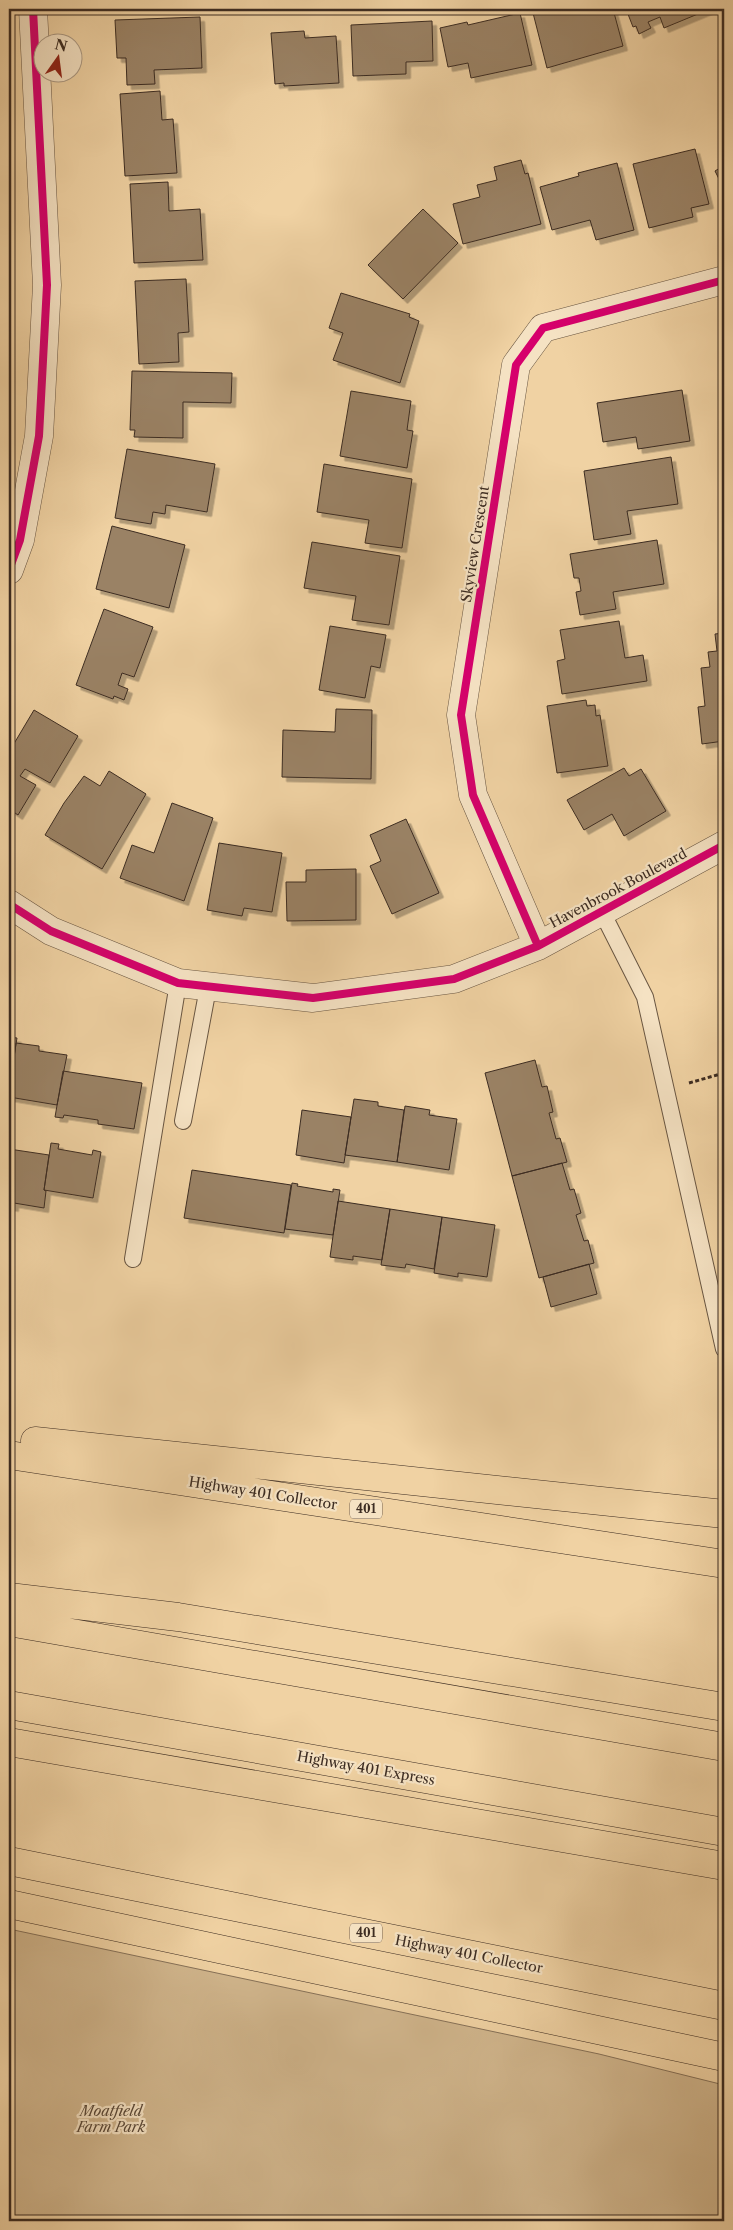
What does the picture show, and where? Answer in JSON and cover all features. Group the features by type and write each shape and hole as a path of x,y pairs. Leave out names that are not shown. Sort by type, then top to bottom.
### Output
{"highway":[{"path":"9,1438 536,1496 724,1514"},
{"name":"Highway 401 Collector","path":"9,1455 724,1564"},
{"path":"9,1597 178,1617 724,1707"},
{"path":"9,1622 724,1747"},
{"name":"Highway 401 Express","path":"9,1705 724,1832"},
{"path":"9,1742 724,1866"},
{"name":"Highway 401 Collector","path":"9,1861 724,2006"},
{"path":"9,1904 724,2057"}],"street":[{"path":"9,570 20,540 39,436 47,285 33,9"},
{"name":"Skyview Crescent","path":"538,946 473,795 461,715 516,365 543,328 724,280"},
{"name":"Havenbrook Boulevard","path":"9,904 51,931 178,983 208,988 313,998 454,979 538,946 724,845"}],"lane":[{"path":"602,912 645,997 724,1349"},
{"path":"133,1259 178,983"},
{"path":"183,1120 208,988"}],"path":[{"path":"698,1080 724,1074"}],"green space":[{"name":"Moatfield Farm Park","path":"9,1929 599,2054 724,2085 724,2221 9,2221"}],"building":[{"path":"532,9 613,9 623,46 547,68"},
{"path":"626,9 710,9 664,28 660,17 648,22 651,28 639,34 636,26 633,27"},
{"path":"520,13 532,65 471,78 468,63 448,67 440,28 467,22 468,25"},
{"path":"200,17 202,68 154,70 155,84 127,85 126,58 117,58 115,20"},
{"path":"432,21 433,61 406,62 406,74 353,76 351,25"},
{"path":"304,31 305,38 336,36 339,83 284,86 284,83 275,84 271,33"},
{"path":"160,91 162,120 173,119 177,173 125,176 120,94"},
{"path":"695,149 709,204 691,208 693,217 649,228 633,164"},
{"path":"724,156 724,189 715,171 723,166 719,159"},
{"path":"521,160 525,174 528,173 541,224 463,244 453,204 480,197 477,185 497,180 494,167"},
{"path":"617,163 634,230 596,240 590,220 552,230 540,187 579,176 578,173"},
{"path":"168,182 169,211 200,209 203,260 134,263 130,184"},
{"path":"423,209 458,243 403,299 368,265"},
{"path":"186,279 189,332 178,333 179,362 139,364 135,281"},
{"path":"341,293 410,314 409,317 419,321 400,383 333,360 343,333 329,328"},
{"path":"132,371 232,373 231,403 183,402 183,438 134,437 135,430 130,430"},
{"path":"682,390 690,441 638,449 636,437 603,442 597,403"},
{"path":"351,391 411,401 407,430 413,431 407,468 340,456"},
{"path":"127,449 215,464 207,512 166,505 165,514 153,512 151,524 115,518"},
{"path":"671,457 678,504 627,511 631,534 594,540 584,471"},
{"path":"324,464 412,479 402,548 365,543 369,520 317,512"},
{"path":"112,526 185,545 169,608 96,589"},
{"path":"657,540 664,584 613,592 616,609 580,615 576,592 581,591 579,578 574,578 570,554"},
{"path":"312,542 400,556 389,625 352,620 356,596 304,588"},
{"path":"104,609 153,627 134,677 122,673 118,685 128,689 124,700 114,696 113,699 76,685"},
{"path":"619,621 625,658 643,655 647,681 562,694 557,661 565,659 560,630"},
{"path":"330,626 386,635 380,668 371,666 365,698 319,690"},
{"path":"724,633 724,741 702,744 698,707 705,706 701,668 710,667 708,652 717,651 715,634"},
{"path":"586,700 587,706 595,705 596,716 600,715 608,766 557,773 547,706"},
{"path":"336,709 372,710 371,779 282,777 283,730 335,732"},
{"path":"34,710 78,736 50,783 25,769 20,776 36,785 18,815 9,809 9,752"},
{"path":"624,768 629,776 641,769 666,811 624,836 612,814 584,830 567,800"},
{"path":"109,771 146,794 102,869 45,835 64,803 84,776 100,786"},
{"path":"172,803 213,818 184,901 120,878 132,845 154,853"},
{"path":"406,819 439,893 392,914 370,866 381,861 370,835"},
{"path":"219,843 282,853 272,912 244,908 242,916 207,910"},
{"path":"356,869 356,920 287,921 286,882 306,882 306,870"},
{"path":"9,1037 17,1038 9,1087"},
{"path":"16,1043 39,1046 39,1051 67,1055 57,1105 9,1097"},
{"path":"535,1060 542,1087 547,1086 553,1112 549,1113 556,1139 560,1138 567,1162 512,1176 485,1073"},
{"path":"63,1071 142,1083 134,1129 98,1124 98,1120 64,1115 63,1118 55,1117"},
{"path":"354,1099 378,1102 378,1106 404,1110 397,1162 345,1155"},
{"path":"405,1106 430,1110 429,1115 457,1119 449,1170 397,1162"},
{"path":"302,1110 351,1117 344,1163 296,1155"},
{"path":"51,1143 59,1144 58,1149 92,1155 93,1150 101,1152 93,1198 44,1190"},
{"path":"9,1149 49,1155 44,1190 46,1191 44,1208 14,1203 14,1207 9,1206"},
{"path":"562,1163 570,1190 574,1189 581,1213 576,1215 584,1241 588,1240 594,1263 539,1278 512,1176"},
{"path":"192,1170 291,1185 284,1233 184,1218"},
{"path":"292,1183 298,1184 297,1186 333,1192 333,1189 340,1190 333,1235 285,1229"},
{"path":"338,1201 390,1209 382,1260 353,1256 353,1260 330,1257"},
{"path":"390,1209 442,1217 434,1269 406,1264 405,1268 381,1265"},
{"path":"442,1217 495,1225 487,1277 458,1273 458,1277 434,1273"},
{"path":"589,1264 597,1294 551,1307 543,1277"}],"cycle path":[{"path":"9,570 20,540 39,436 47,285 33,9"},
{"path":"538,946 473,795 461,715 516,365 543,328 724,280"},
{"path":"9,904 51,931 178,983 313,998 454,979 538,946 724,845"}]}
